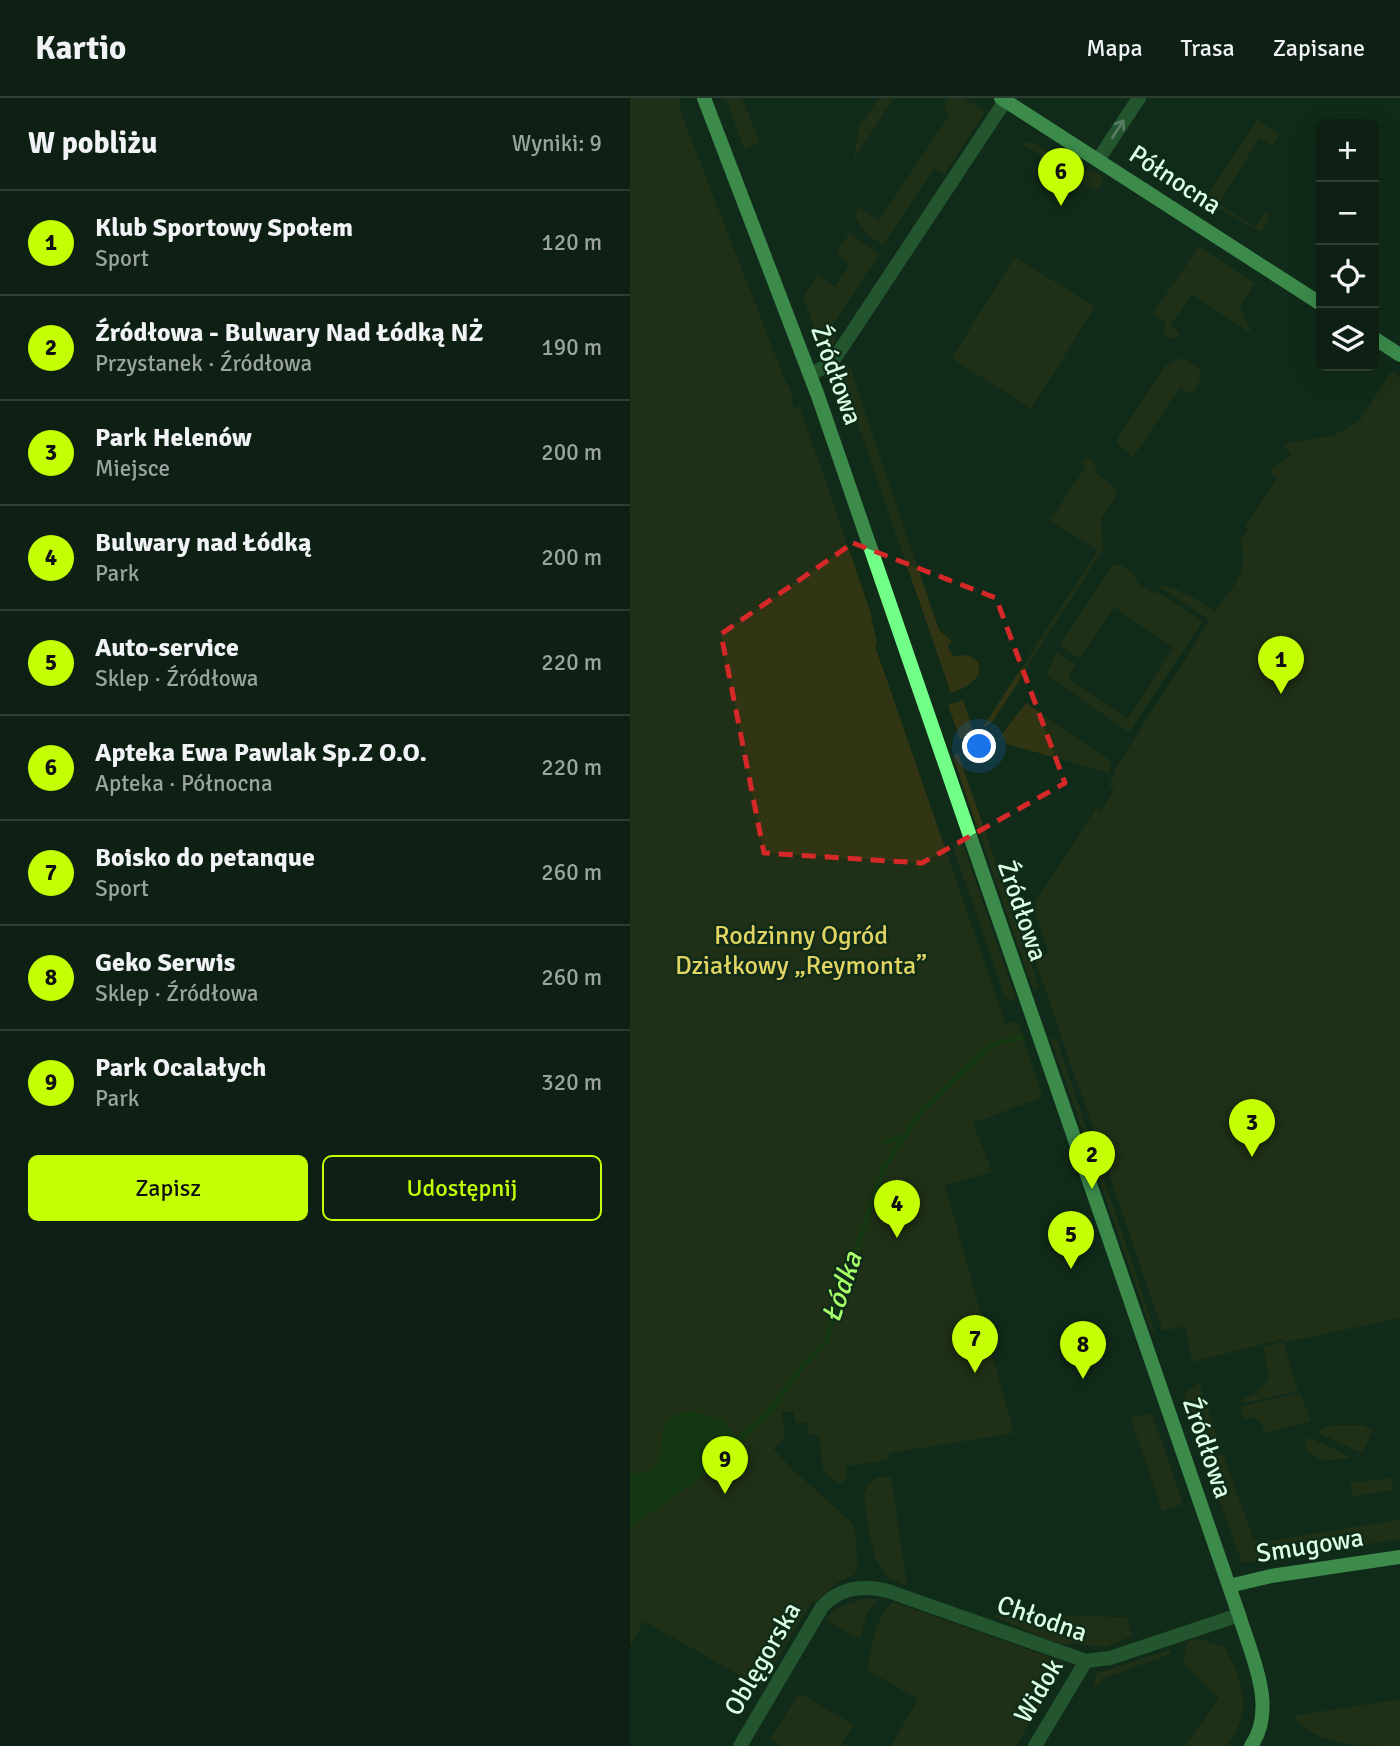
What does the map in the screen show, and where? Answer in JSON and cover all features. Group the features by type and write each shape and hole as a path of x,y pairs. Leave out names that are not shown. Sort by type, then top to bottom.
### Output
{"street":[{"name":"Źródłowa","path":"704,98 810,374 1239,1615 1262,1699 1262,1726 1251,1746"},
{"path":"1098,160 1139,98"},
{"path":"810,374 831,364 1003,99"},
{"name":"Północna","path":"1003,99 1316,301"},
{"path":"1379,341 1400,355"},
{"name":"Smugowa","path":"1229,1586 1271,1576 1400,1557"},
{"name":"Chłodna","path":"870,1587 1086,1661 1110,1658 1239,1615"},
{"name":"Oblęgorska","path":"740,1746 822,1607 835,1595 856,1588 870,1587"},
{"name":"Widok","path":"1035,1746 1086,1661"}],"highlighted area":[{"path":"853,543 996,598 1065,783 922,863 764,853 721,634"}],"green space":[{"name":"Rodzinny Ogród Działkowy „Reymonta”","path":"630,98 680,98 681,113 794,397 791,399 794,408 800,407 870,611 877,644 875,646 1006,1024 1017,1021 1043,1097 973,1123 992,1172 945,1185 1014,1433 889,1453 889,1460 846,1466 847,1478 842,1483 836,1482 823,1470 819,1435 808,1434 807,1423 796,1423 793,1412 782,1412 785,1438 773,1448 850,1521 855,1530 858,1567 854,1575 835,1584 811,1603 760,1687 644,1621 630,1646"},
{"path":"726,98 742,98 760,143 744,149"},
{"path":"879,98 894,98 854,159 859,127"},
{"path":"949,98 963,98 985,112 945,174 934,168 883,245 860,225 855,215 858,207 879,221 950,114 943,109"},
{"path":"1257,120 1279,135 1272,145 1259,138 1219,204 1255,227 1265,212 1269,214 1269,221 1261,232 1204,200"},
{"path":"1033,142 1079,172 1091,169 1104,178 1098,189 1093,190 1022,144"},
{"path":"850,233 879,254 827,333 837,339 825,355 803,297 817,275 835,287 850,264 836,253"},
{"path":"1199,246 1255,284 1240,307 1252,334 1192,294 1170,326 1180,333 1177,338 1170,338 1162,333 1167,324 1153,314"},
{"path":"1015,257 1095,307 1031,409 952,358"},
{"path":"1178,359 1185,359 1199,368 1202,377 1191,394 1180,387 1133,457 1117,443 1118,437 1164,367"},
{"path":"847,366 853,371 939,630 952,641 948,646 953,657 967,655 979,663 975,679 951,693 855,416 843,404 835,384"},
{"path":"1392,371 1400,376 1400,1318 1286,1342 1284,1339 1192,1362 1186,1326 1163,1331 1035,960 1049,953 1033,906 1096,808 1101,811 1114,790 1109,785 1115,769 1210,620 1155,586 1180,591 1216,611 1234,586 1241,570 1243,552 1240,541 1248,529 1245,526 1277,478 1269,471 1291,455 1283,444 1335,435 1360,420"},
{"path":"1086,457 1097,465 1094,472 1114,487 1116,492 1115,499 1101,519 1103,549 993,721 981,730 1098,550 1050,521 1086,466 1082,463"},
{"path":"1119,564 1134,574 1137,582 1150,591 1161,594 1203,621 1129,732 1046,675 1057,652 1076,665 1068,678 1128,718 1173,648 1114,607 1080,659 1060,645 1111,567"},
{"path":"963,700 974,733 960,739 948,705"},
{"path":"1026,703 1111,761 1110,773 1007,744 1002,734"},
{"path":"958,753 1039,987 1033,989 953,757"},
{"path":"961,839 1016,999 1005,997 953,847"},
{"path":"1056,1038 1156,1335 1152,1332 1051,1039"},
{"path":"1283,1341 1298,1391 1244,1403 1242,1399 1257,1393 1269,1378 1263,1347"},
{"path":"1199,1383 1217,1436 1200,1442 1184,1393"},
{"path":"1300,1393 1311,1421 1265,1433 1261,1422 1253,1417 1244,1419 1240,1407"},
{"path":"1152,1414 1183,1504 1162,1511 1130,1417"},
{"path":"1331,1425 1362,1425 1373,1430 1362,1453 1316,1432"},
{"path":"1308,1437 1351,1457 1325,1460 1313,1456 1305,1446"},
{"path":"1223,1453 1252,1536 1260,1542 1400,1520 1400,1539 1242,1563 1205,1460"},
{"path":"891,1476 907,1586 889,1578 876,1560 870,1538 864,1495 868,1485 876,1478"},
{"path":"1391,1478 1393,1490 1352,1496 1350,1483"},
{"path":"863,1599 878,1599 867,1614 860,1639 825,1620 833,1610"},
{"path":"893,1602 1061,1661 1062,1668 1016,1746 891,1746 918,1699 867,1670 878,1624"},
{"path":"990,1615 1127,1617 1132,1636 1105,1647 1068,1645 1054,1642"},
{"path":"1199,1639 1224,1647 1241,1685 1243,1709 1240,1722 1225,1746 1185,1746 1219,1698 1183,1662 1187,1641"},
{"path":"1171,1649 1170,1654 1105,1678 1092,1690 1097,1673"},
{"path":"799,1693 854,1725 841,1746 782,1746 770,1739"},
{"path":"1400,1699 1400,1746 1372,1746 1326,1739 1302,1726 1294,1716"}],"shaded area":[{"path":"690,1411 725,1421 745,1451 740,1451 630,1527 630,1475 657,1465 662,1452 664,1427 677,1414"}],"waterway":[{"name":"Łódka","path":"734,1443 767,1415 801,1368 826,1342 883,1169 921,1112 985,1050 994,1044 1022,1037"},
{"path":"884,1143 904,1136"}],"place":[{"name":"Apteka Ewa Pawlak Sp.Z O.O.","path":"1061,206"},
{"name":"Klub Sportowy Społem","path":"1281,694"},
{"name":"Park Helenów","path":"1252,1157"},
{"name":"Źródłowa - Bulwary Nad Łódką NŻ","path":"1092,1189"},
{"name":"Bulwary nad Łódką","path":"897,1238"},
{"name":"Auto-service","path":"1071,1269"},
{"name":"Boisko do petanque","path":"975,1373"},
{"name":"Geko Serwis","path":"1083,1379"},
{"name":"Park Ocalałych","path":"725,1494"}]}
